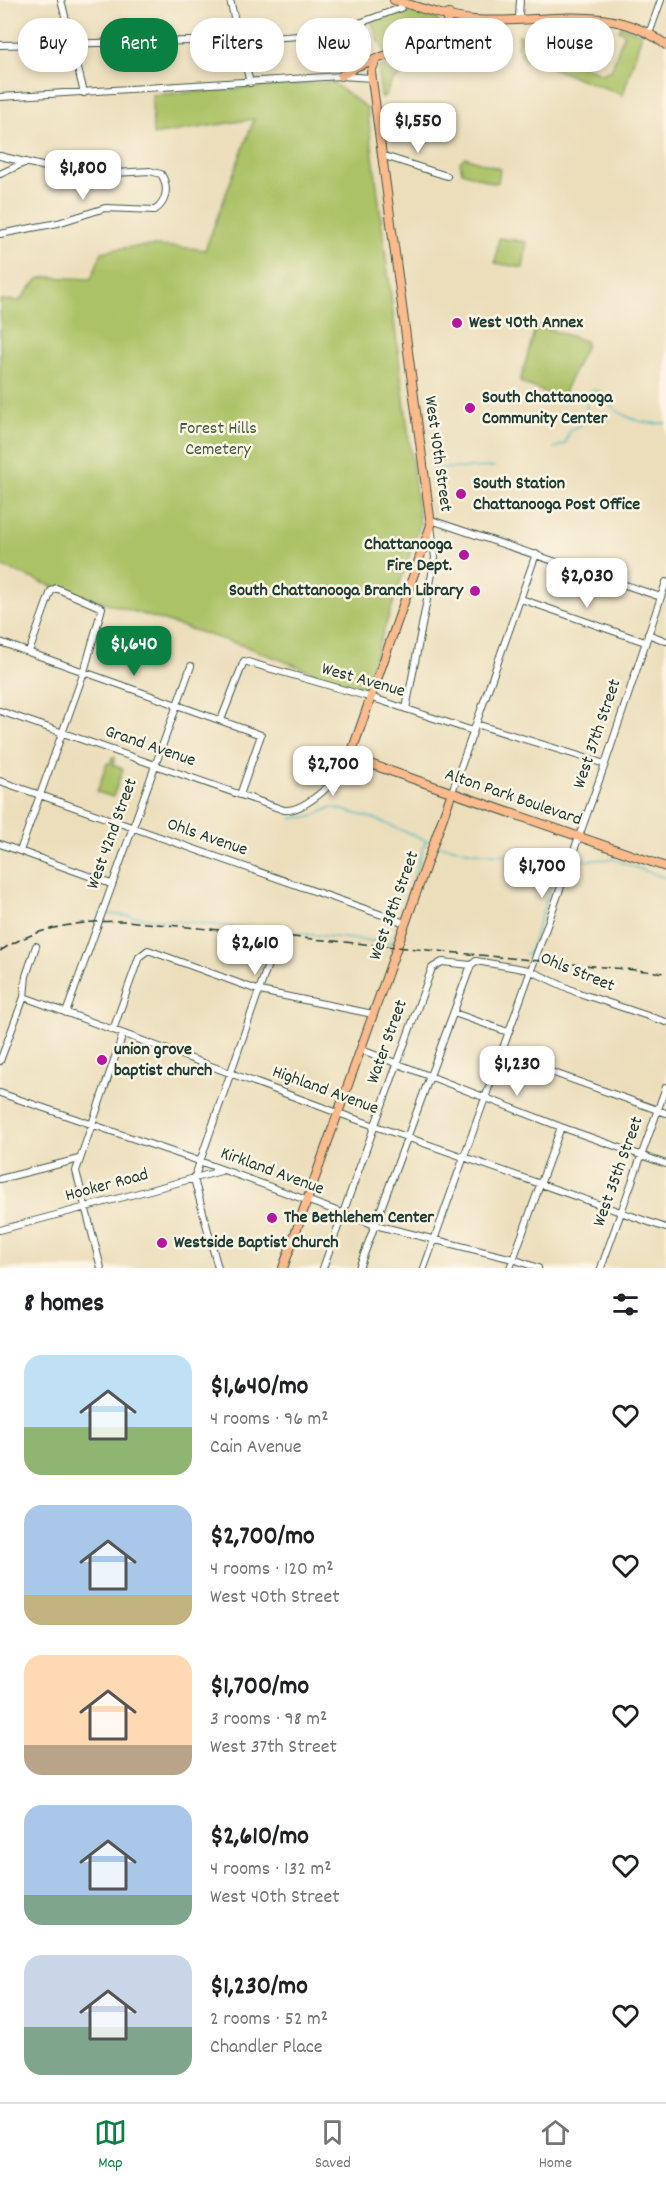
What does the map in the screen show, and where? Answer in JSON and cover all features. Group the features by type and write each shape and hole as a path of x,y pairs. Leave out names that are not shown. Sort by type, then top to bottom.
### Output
{"main road":[{"path":"394,0 472,20 583,10 603,12 650,31 666,45"},
{"path":"341,76 357,66 375,62 439,36 445,30 449,14"},
{"name":"West 40th Street","path":"350,757 431,523 381,155 372,78 375,62"},
{"name":"Alton Park Boulevard","path":"350,757 666,867"},
{"name":"West 38th Street","path":"283,1268 452,792"}],"street":[{"path":"61,0 66,18"},
{"path":"230,0 234,18"},
{"path":"519,16 520,0"},
{"path":"650,31 661,0"},
{"path":"284,37 329,34 401,8 408,2"},
{"path":"88,44 190,41"},
{"path":"0,45 18,45"},
{"path":"79,72 84,93"},
{"path":"247,72 250,84"},
{"path":"0,97 250,84 341,76 372,78"},
{"path":"381,155 447,176"},
{"path":"0,156 79,175 150,171 161,174 165,181 165,197 155,210 105,208 58,223 0,234"},
{"path":"0,174 26,162"},
{"path":"406,709 435,558 431,523 440,521 661,597"},
{"name":"West 38th Street","path":"452,792 536,554"},
{"name":"West 37th Street","path":"424,1268 604,764 666,582"},
{"path":"20,851 84,672 102,608 56,588 51,591 29,651"},
{"path":"521,599 645,642"},
{"path":"648,634 666,641"},
{"path":"0,642 261,735 240,795"},
{"name":"West Avenue","path":"221,720 244,661 473,731"},
{"name":"West 42nd Street","path":"66,1013 175,704 191,666"},
{"name":"Grand Avenue","path":"0,711 240,795 291,810"},
{"path":"476,724 604,764"},
{"name":"West 40th Street","path":"291,810 301,807 343,773 350,757"},
{"name":"Ohls Avenue","path":"0,781 405,923"},
{"path":"0,844 111,884"},
{"path":"0,1061 24,997 26,976 36,946"},
{"path":"113,1030 138,957 148,950 260,991 373,1014"},
{"path":"218,1268 194,1179 273,950"},
{"name":"Water Street","path":"322,1268 432,968 442,962 474,963"},
{"path":"359,1268 474,963"},
{"name":"Ohls Street","path":"474,963 530,970 576,992 666,1022"},
{"name":"Highland Avenue","path":"24,997 338,1113 666,1228"},
{"path":"454,1013 508,1032"},
{"path":"101,1268 76,1171 123,1034"},
{"path":"362,1050 561,1127 666,1164"},
{"path":"501,1054 666,1113"},
{"name":"West 35th Street","path":"601,1268 666,1087"},
{"name":"Kirkland Avenue","path":"0,1093 199,1161 375,1225 513,1259 538,1268"},
{"path":"510,1268 561,1127"},
{"path":"0,1179 79,1159"},
{"name":"Hooker Road","path":"0,1230 221,1170"}],"green space":[{"path":"403,10 436,18 383,18 383,50 371,21"},
{"path":"621,26 641,33 623,95 562,72 604,74 614,72 614,62 624,33 619,30"},
{"path":"519,34 522,36 520,41 525,44 525,61 517,46"},
{"path":"383,66 383,72 408,72 392,81 385,96 381,98 378,68"},
{"name":"Forest Hills Cemetery","path":"332,82 367,108 420,525 363,691 244,646 49,585 0,566 0,300 19,301 38,279 47,277 91,279 102,252 114,249 154,246 205,250 254,119 153,135 152,95"},
{"path":"465,157 500,169 498,182 493,183 462,172 460,162"},
{"path":"499,238 527,242 523,268 495,263"},
{"path":"536,325 585,341 586,345 561,399 520,382"},
{"path":"112,757 115,757 113,765 123,769 113,797 97,792 107,763 110,764"}],"waterway":[{"path":"554,448 565,444 570,430 581,425 587,413 586,396 592,390 599,391 611,406 628,417 646,422 666,423"},
{"path":"434,469 494,467"},
{"path":"291,818 311,817 332,807 375,819 427,841"},
{"path":"402,915 425,842"},
{"path":"439,845 473,852 561,860"},
{"path":"574,861 612,859 666,878"},
{"path":"525,954 528,955 531,948 559,860"},
{"path":"107,914 393,943 398,927"}],"railway":[{"path":"0,951 29,936 60,927 93,922 126,921 666,973"}],"place":[{"name":"West 40th Annex","path":"457,323"},
{"name":"South Chattanooga Community Center","path":"470,408"},
{"name":"South Station Chattanooga Post Office","path":"461,494"},
{"name":"Chattanooga Fire Dept.","path":"464,555"},
{"name":"South Chattanooga Branch Library","path":"475,591"},
{"name":"union grove baptist church","path":"102,1060"},
{"name":"The Bethlehem Center","path":"272,1218"},
{"name":"Westside Baptist Church","path":"162,1243"}]}
